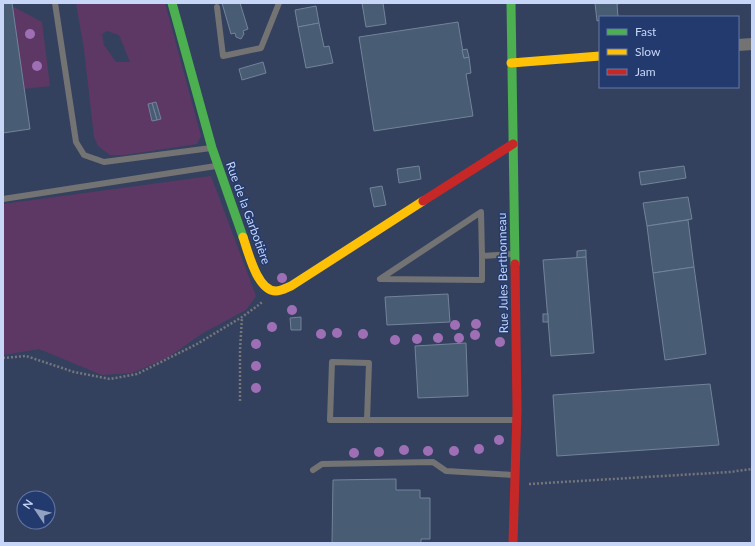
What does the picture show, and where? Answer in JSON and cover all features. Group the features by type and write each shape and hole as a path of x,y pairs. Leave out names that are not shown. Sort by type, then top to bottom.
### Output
{"street":[{"name":"Rue de la Garbotière","path":"172,3 218,166 254,269 261,282 270,290"},
{"name":"Rue Jules Berthonneau","path":"511,3 517,420 513,543"},
{"path":"739,45 752,44"},
{"path":"511,64 599,56"},
{"path":"270,290 280,291 291,286 513,144"}],"lane":[{"path":"55,3 76,142 84,155 104,162 212,148"},
{"path":"217,7 223,56 261,48 279,3"},
{"path":"3,199 218,166"},
{"path":"481,212 482,256 482,280 380,279 481,212"},
{"path":"482,256 514,254"},
{"path":"367,420 369,363 332,362 330,420 367,420 517,420"},
{"path":"313,470 322,464 433,462 446,471 515,475"}],"path":[{"path":"3,358 26,356 74,372 110,379 137,374 197,344 242,317 260,304 270,290"},
{"path":"240,401 240,350 242,317"},
{"path":"515,485 730,472 752,469"}],"shaded area":[{"path":"76,3 165,3 201,136 197,144 125,155 110,155 98,146 94,137 84,49","holes":["107,31 119,35 130,62 116,62 104,45 102,34"]},
{"path":"12,6 42,22 50,86 24,89"},
{"path":"211,176 256,296 246,310 203,333 167,358 132,373 102,375 39,349 3,355 3,204"}],"building":[{"path":"3,3 12,3 30,129 3,133"},
{"path":"222,3 240,3 248,29 243,31 244,34 241,39 236,37 235,33 231,34"},
{"path":"362,3 383,3 386,24 366,27"},
{"path":"595,3 623,3 617,4 618,16 599,16 599,20 597,21"},
{"path":"316,6 319,23 298,27 295,10"},
{"path":"458,22 464,58 469,57 471,73 466,74 473,116 374,131 359,37"},
{"path":"319,23 324,47 329,46 333,63 306,68 298,27"},
{"path":"467,49 469,57 464,58 462,50"},
{"path":"263,62 266,73 242,80 239,69"},
{"path":"156,102 161,119 157,120 152,103"},
{"path":"152,103 157,120 152,121 148,104"},
{"path":"419,166 421,179 399,183 397,169"},
{"path":"684,166 686,178 641,185 639,172"},
{"path":"382,186 386,205 374,207 370,188"},
{"path":"688,197 692,219 647,226 643,203"},
{"path":"688,220 694,267 653,273 647,226"},
{"path":"586,250 586,257 577,258 577,251"},
{"path":"586,257 594,353 551,356 543,260"},
{"path":"694,267 706,354 665,360 653,273"},
{"path":"448,294 450,322 387,325 385,297"},
{"path":"543,314 548,314 548,322 543,322"},
{"path":"301,317 301,330 291,330 290,318"},
{"path":"466,343 468,396 418,398 415,346"},
{"path":"710,384 719,445 557,456 553,395"},
{"path":"396,479 396,490 420,490 420,498 430,498 430,539 421,539 421,543 332,543 333,480"}],"traffic: fast":[{"path":"172,3 212,148 243,237"},
{"path":"511,3 515,264"}],"traffic: slow":[{"path":"511,63 599,56"},
{"path":"243,237 254,269 259,278 269,289 276,291 291,286 423,201"}],"traffic: jam":[{"path":"423,201 513,144"},
{"path":"513,543 517,411 515,264"}]}
